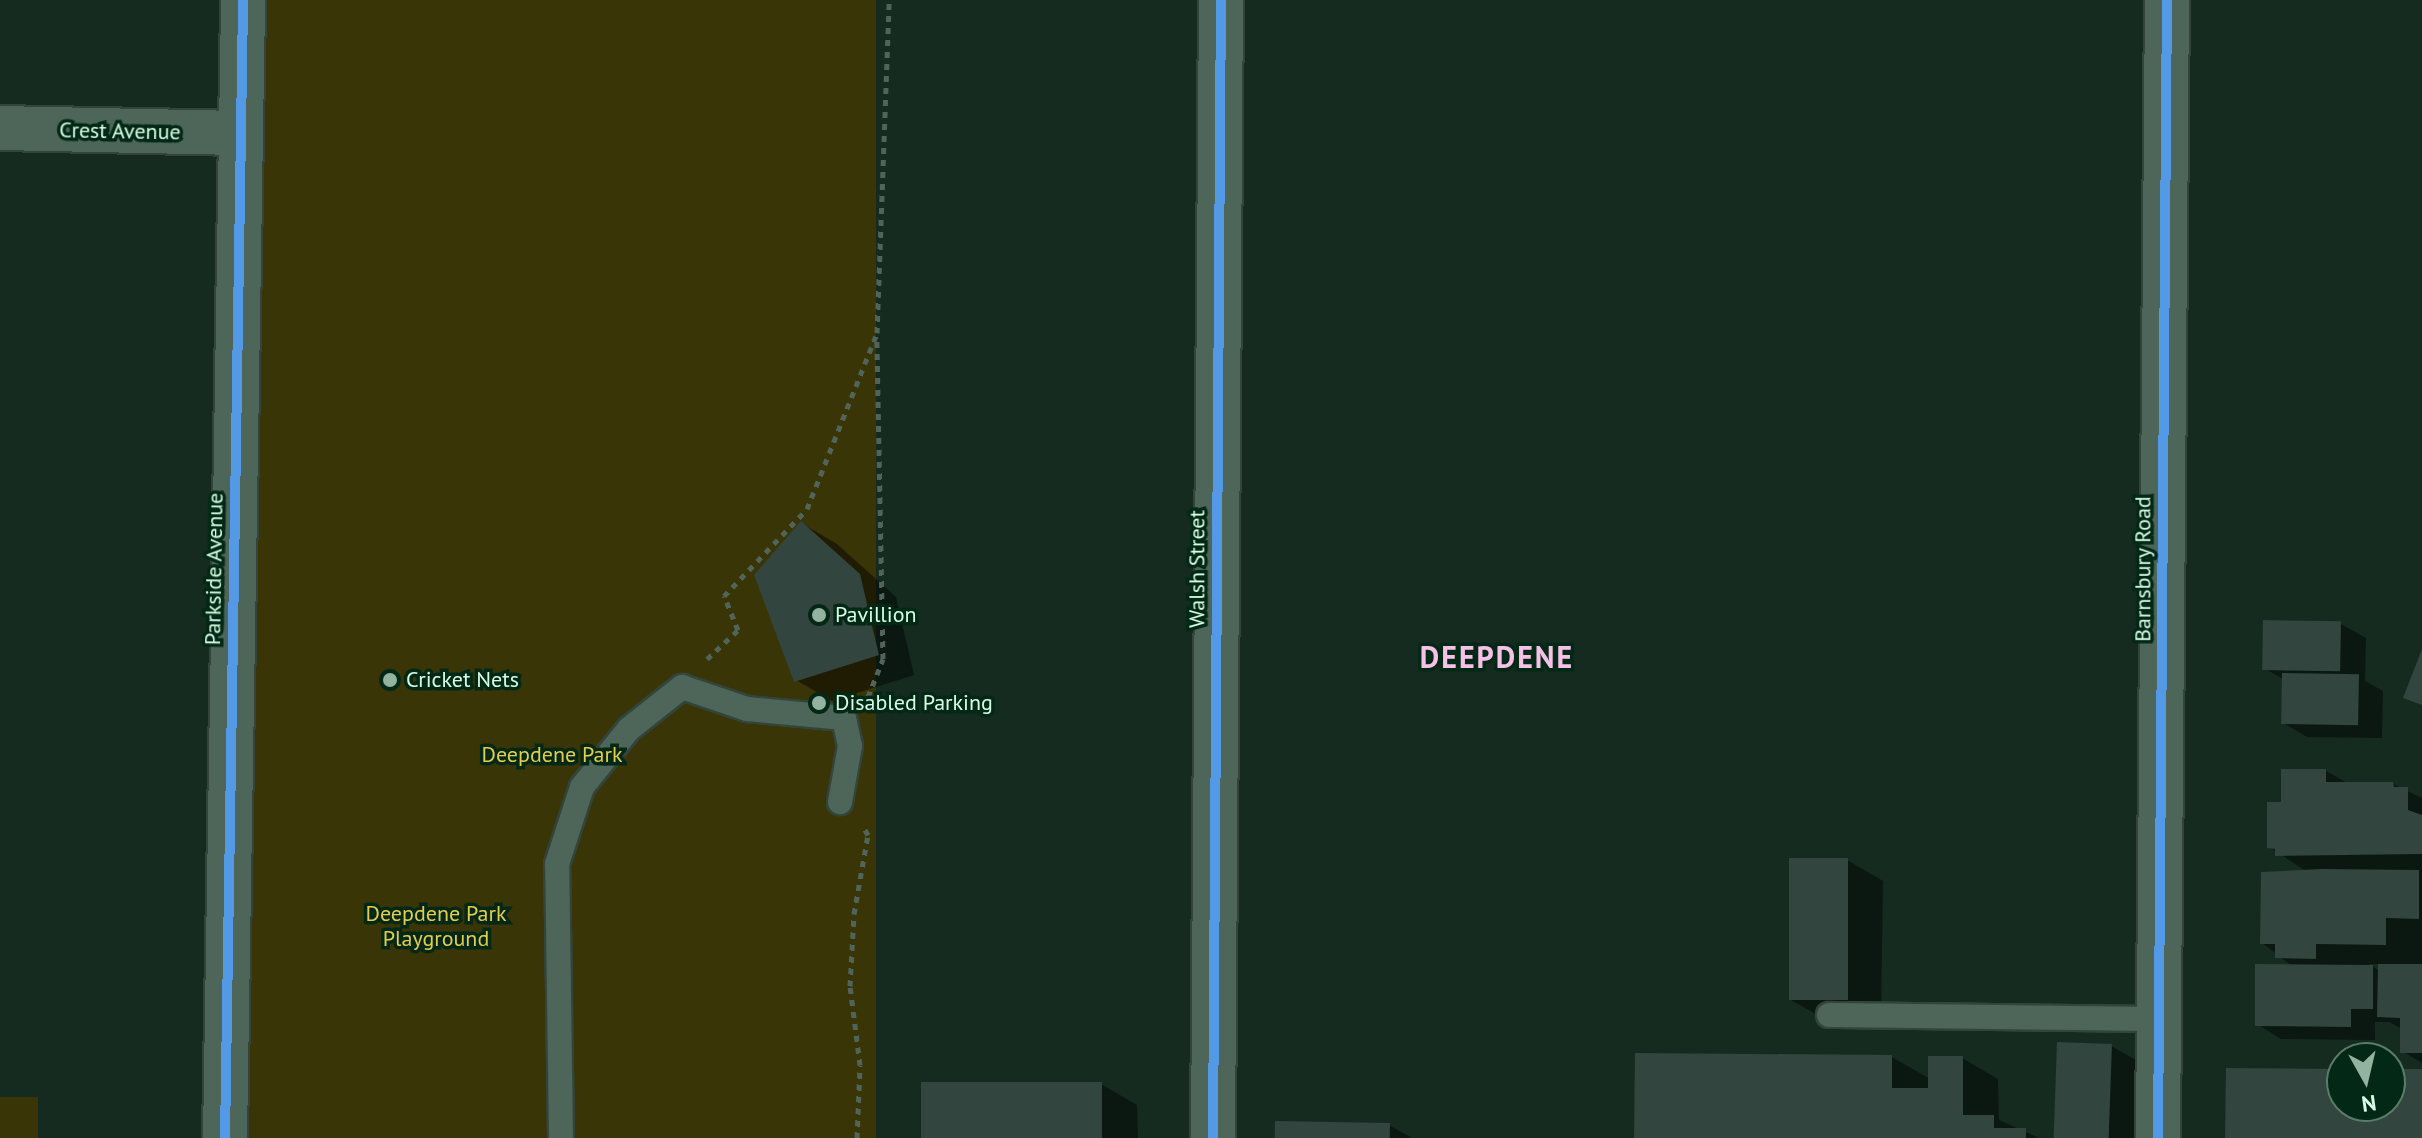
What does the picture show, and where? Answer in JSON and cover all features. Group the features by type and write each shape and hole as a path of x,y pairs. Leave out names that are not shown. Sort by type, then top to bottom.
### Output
{"street":[{"name":"Parkside Avenue","path":"225,1138 243,0"},
{"name":"Walsh Street","path":"1213,1138 1221,0"},
{"name":"Barnsbury Road","path":"2158,1138 2167,0"},
{"name":"Crest Avenue","path":"0,128 241,133"}],"lane":[{"path":"561,1138 557,864 570,814 582,787 629,729 682,687 747,709 844,718 850,746 840,802"},
{"path":"1829,1015 2159,1019"}],"path":[{"path":"850,746 883,659 877,333 889,0"},
{"path":"682,687 738,630 724,596 807,509 877,333"},
{"path":"840,802 868,835 854,914 850,986 860,1065 857,1138"}],"green space":[{"name":"Deepdene Park","path":"243,0 876,0 876,1138 243,1138"},
{"path":"0,1097 38,1097 38,1138 0,1138"}],"building":[{"name":"Pavillion","path":"801,521 860,574 879,655 794,682 754,575"},
{"path":"2263,620 2341,621 2340,671 2262,670"},
{"path":"2422,649 2422,705 2403,698"},
{"path":"2282,673 2359,674 2358,725 2281,724"},
{"path":"2281,769 2326,769 2326,782 2393,782 2394,787 2408,787 2408,810 2422,815 2422,854 2275,856 2275,849 2267,848 2267,802 2281,802"},
{"path":"1789,858 1848,858 1848,1000 1789,1000"},
{"path":"2419,870 2419,919 2386,918 2386,945 2316,944 2316,959 2275,958 2275,944 2260,944 2261,872"},
{"path":"2255,964 2373,965 2373,1009 2351,1009 2351,1027 2255,1026"},
{"path":"2378,964 2422,964 2422,1053 2406,1053 2406,1042 2400,1042 2400,1018 2377,1017"},
{"path":"2057,1042 2112,1044 2109,1138 2054,1138"},
{"path":"1635,1053 1892,1055 1892,1088 1928,1088 1928,1056 1963,1056 1963,1115 1994,1115 1994,1128 2026,1128 2026,1138 1634,1138"},
{"path":"2226,1068 2326,1069 2326,1122 2406,1122 2406,1069 2422,1069 2422,1138 2225,1138"},
{"path":"921,1082 1102,1082 1102,1138 921,1138"},
{"path":"1275,1121 1390,1123 1390,1138 1275,1138"}],"cycle path":[{"path":"225,1138 243,0"},
{"path":"1213,1138 1221,0"},
{"path":"2158,1138 2167,0"}],"place":[{"name":"Pavillion","path":"819,615"},
{"name":"Cricket Nets","path":"390,680"},
{"name":"Disabled Parking","path":"819,703"}],"district":[{"name":"DEEPDENE","path":"1497,657"}],"park label":[{"name":"Deepdene Park Playground","path":"436,926"}]}
